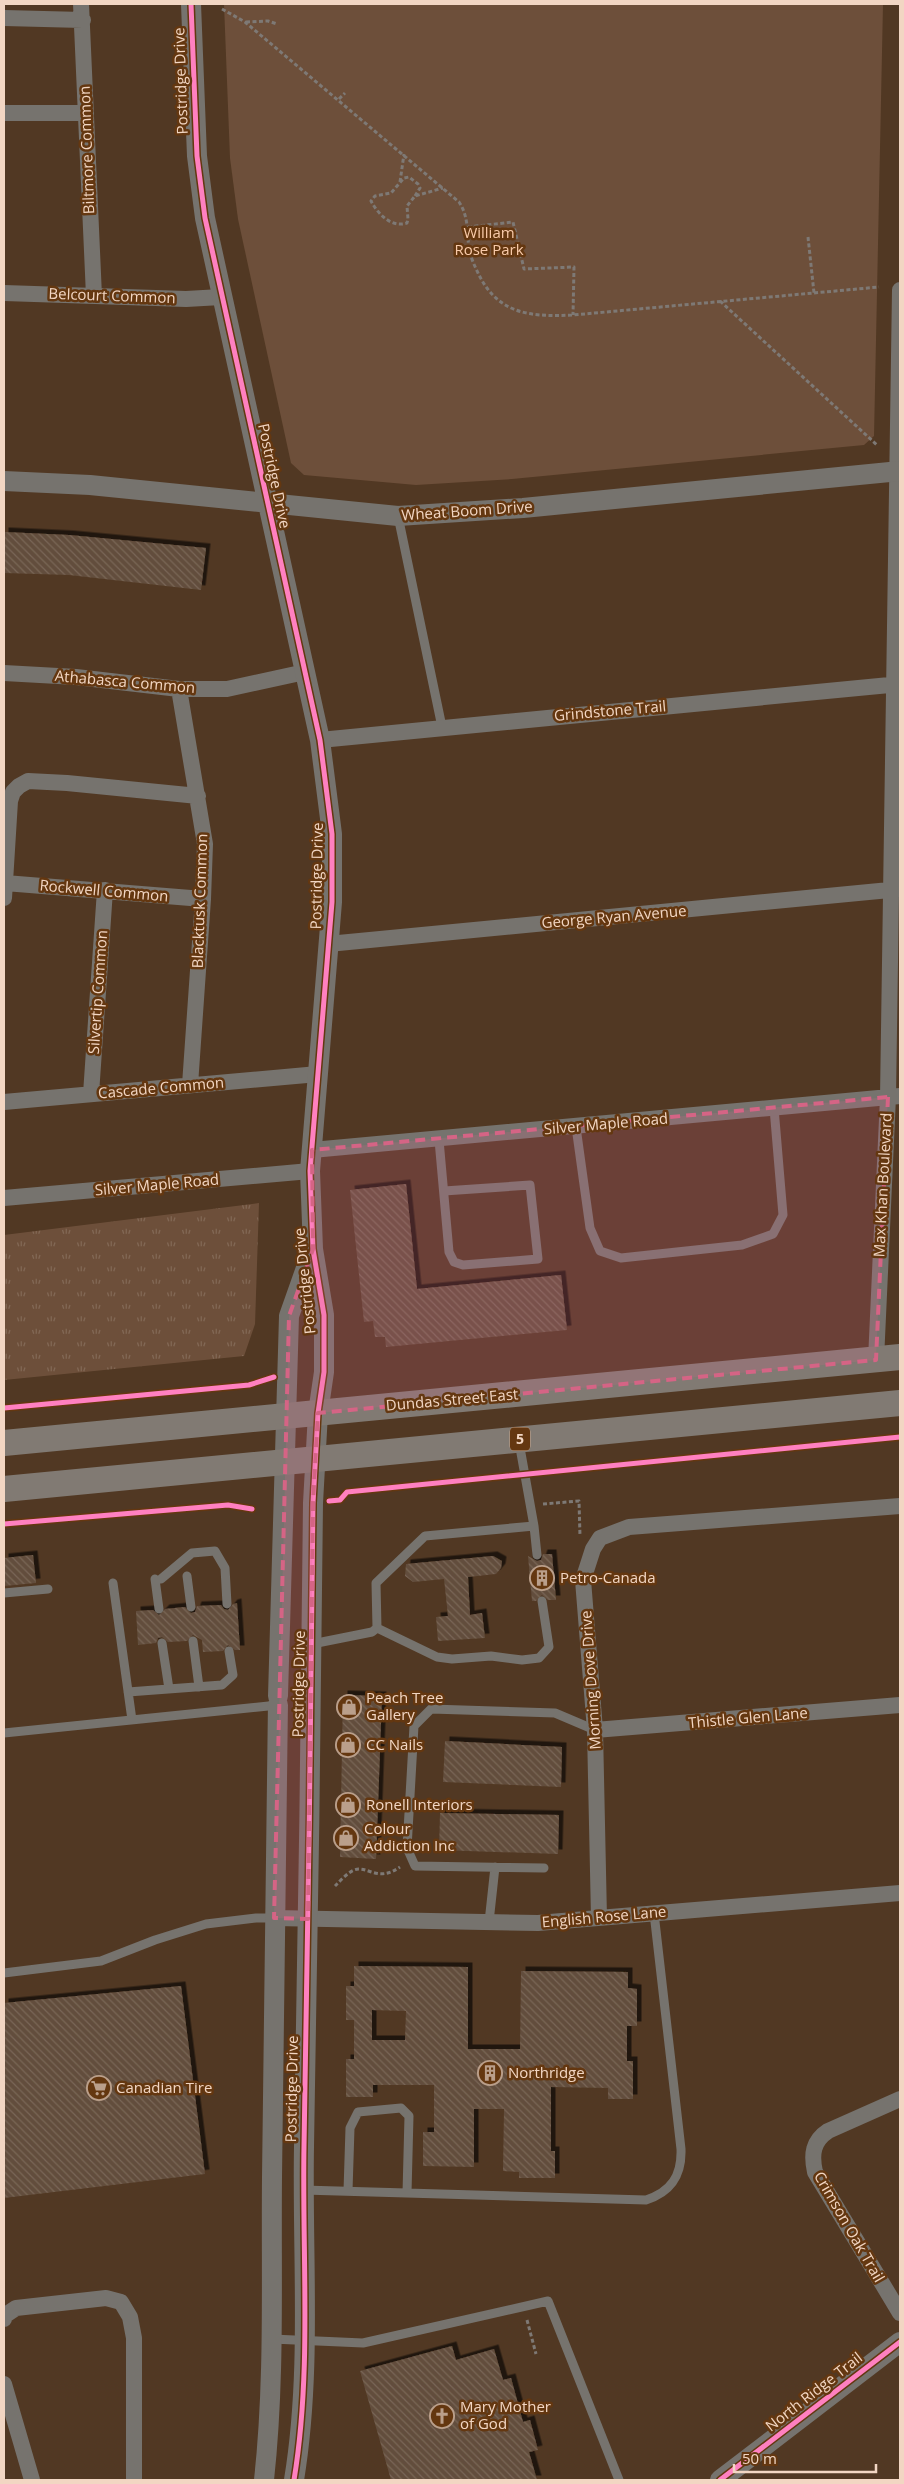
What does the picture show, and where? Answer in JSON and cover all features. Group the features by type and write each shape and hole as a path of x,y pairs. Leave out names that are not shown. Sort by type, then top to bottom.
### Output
{"main road":[{"name":"Dundas Street East","path":"4,1443 888,1359"},
{"name":"5","path":"4,1489 900,1403"}],"street":[{"name":"Biltmore Common","path":"81,4 94,296"},
{"name":"Postridge Drive","path":"190,4 200,184 221,298 320,740 329,796 332,834 332,902 310,1171 312,1249 324,1315 324,1372 318,1413 313,1503 303,2190 304,2380 299,2450 294,2480"},
{"path":"4,18 83,20"},
{"path":"4,113 86,113"},
{"name":"Max Khan Boulevard","path":"888,1359 894,1097 900,290"},
{"name":"Belcourt Common","path":"4,293 221,298"},
{"name":"Wheat Boom Drive","path":"4,481 90,485 398,516 523,508 898,471"},
{"name":"Athabasca Common","path":"4,673 76,677 179,689 227,688 304,672"},
{"name":"Grindstone Trail","path":"320,740 897,684"},
{"name":"Blacktusk Common","path":"179,689 205,844 190,1085"},
{"path":"4,890 10,801 13,792 28,781 198,796"},
{"name":"George Ryan Avenue","path":"328,944 896,889"},
{"name":"Rockwell Common","path":"4,890 105,890 203,899"},
{"name":"Silvertip Common","path":"91,1094 105,890"},
{"name":"Cascade Common","path":"4,1102 318,1074"},
{"name":"Silver Maple Road","path":"312,1150 439,1140 894,1097"},
{"name":"Silver Maple Road","path":"4,1198 310,1171"},
{"name":"Postridge Drive","path":"264,2480 268,2445 272,2339 274,1918 286,1416 290,1316 312,1249"},
{"path":"593,1549 600,1538 629,1527 900,1506"},
{"name":"Morning Dove Drive","path":"593,1549 583,1580 596,1730 599,1918"},
{"name":"Thistle Glen Lane","path":"596,1730 900,1705"},
{"name":"English Rose Lane","path":"274,1918 538,1923 900,1893"},
{"name":"Crimson Oak Trail","path":"900,2099 828,2131 819,2138 812,2160 815,2172 900,2313"},
{"path":"4,2319 4,2316 16,2308 106,2298 121,2302 130,2317 134,2338 134,2480"},
{"name":"North Ridge Trail","path":"720,2480 900,2342"},
{"path":"4,2384 32,2480"}],"lane":[{"path":"398,516 442,727"},
{"path":"576,1127 590,1228 600,1251 622,1258 742,1245 773,1234 783,1215 774,1108"},
{"path":"439,1140 449,1252 454,1262 464,1265 538,1259 530,1185 444,1191"},
{"path":"518,1439 534,1526 537,1555"},
{"path":"377,1628 376,1583 425,1536 534,1526"},
{"path":"159,1609 158,1579 192,1553 215,1551 225,1568 227,1604"},
{"path":"187,1576 191,1607"},
{"path":"113,1583 132,1720"},
{"path":"4,1593 48,1589"},
{"path":"377,1628 437,1657 452,1659 491,1656 522,1660 539,1658 549,1647 542,1600"},
{"path":"312,1644 372,1632 377,1628"},
{"path":"193,1641 199,1687"},
{"path":"162,1643 169,1689"},
{"path":"128,1692 222,1685 233,1675 230,1651"},
{"path":"4,1733 132,1720 278,1701"},
{"path":"544,1868 415,1866 407,1848 414,1726 431,1709 555,1713 596,1730"},
{"path":"489,1922 495,1867"},
{"path":"303,2190 646,2200 658,2196 670,2188 678,2176 682,2163 654,1914"},
{"path":"4,1973 101,1961 155,1940 206,1924 256,1918 274,1918"},
{"path":"348,2191 350,2128 358,2112 401,2108 409,2116 407,2193"},
{"path":"272,2339 363,2343 548,2301 619,2480"}],"path":[{"path":"222,9 245,22 444,188 464,210 468,227 470,252 487,291 497,302 539,317 879,287"},
{"path":"245,22 268,21 277,24"},
{"path":"339,99 345,93"},
{"path":"400,182 404,154"},
{"path":"409,177 420,188 415,196 407,206 407,223 395,225 383,217 371,201 375,196 391,192 404,178 409,177"},
{"path":"415,196 444,188"},
{"path":"468,227 513,222 524,269 574,268 573,315"},
{"path":"808,237 814,293"},
{"path":"720,301 877,445"},
{"path":"530,1505 580,1501 580,1543 593,1549"},
{"path":"335,1886 353,1871 361,1870 374,1875 393,1872 412,1858"},
{"path":"523,2307 536,2354"}],"highlighted area":[{"path":"888,1097 876,1360 318,1413 313,1503 308,1919 274,1918 289,1316 313,1249 312,1150"}],"green space":[{"name":"William Rose Park","path":"224,4 883,4 874,436 864,445 512,479 416,485 304,475 291,463 238,219 230,158"},
{"path":"259,1203 255,1324 244,1356 4,1380 4,1235"}],"building":[{"path":"4,532 69,535 206,548 201,590 69,575 4,573"},
{"path":"406,1184 417,1289 561,1275 567,1330 386,1347 385,1337 375,1337 373,1321 364,1322 350,1190"},
{"name":"Petro-Canada","path":"543,1554 552,1554 556,1600 548,1600 542,1595 536,1601 532,1601 528,1556 537,1561 541,1560"},
{"path":"33,1555 36,1583 4,1586 4,1558"},
{"path":"493,1556 502,1561 501,1568 496,1574 468,1577 470,1615 482,1613 485,1638 438,1641 436,1617 448,1616 444,1579 413,1582 405,1576 406,1564"},
{"path":"237,1603 240,1650 235,1650 228,1645 223,1651 203,1652 202,1640 193,1635 187,1641 168,1642 162,1637 158,1638 156,1643 138,1645 136,1611 153,1610 159,1615 165,1609 185,1607 191,1613 195,1612 197,1606 221,1605 224,1609 228,1610 233,1604"},
{"path":"343,1695 382,1696 376,1859 340,1857"},
{"path":"445,1741 562,1747 561,1787 443,1782"},
{"path":"440,1813 559,1815 558,1854 439,1850"},
{"name":"Northridge","path":"354,1966 468,1967 468,2049 520,2049 521,1971 628,1972 628,1988 637,1989 637,2026 627,2026 627,2061 633,2061 633,2099 608,2099 608,2088 551,2087 551,2151 555,2151 555,2178 519,2178 519,2172 503,2171 504,2109 474,2109 474,2167 423,2166 423,2132 434,2132 434,2085 373,2085 373,2097 346,2097 346,2059 354,2059 354,2020 346,2020 346,1986 354,1986","holes":["372,2010 406,2011 405,2040 372,2040"]},
{"name":"Canadian Tire","path":"181,1986 205,2174 4,2198 4,2003"},
{"name":"Mary Mother of God","path":"452,2346 456,2360 494,2349 503,2380 511,2378 523,2422 530,2420 538,2450 529,2452 537,2480 391,2480 360,2371"}],"cycle path":[{"path":"191,4 197,156 205,218 320,740 332,834 332,902 310,1171 313,1249 324,1315 324,1372 318,1413 313,1503 304,2147 305,2356 300,2439 294,2480"},
{"path":"4,1408 249,1385 274,1377"},
{"path":"329,1501 340,1500 347,1492 900,1437"},
{"path":"4,1524 228,1505 252,1509"},
{"path":"720,2480 900,2342"}],"place":[{"name":"Petro-Canada","path":"542,1578"},
{"name":"Peach Tree Gallery","path":"349,1707"},
{"name":"CC Nails","path":"348,1745"},
{"name":"Ronell Interiors","path":"348,1805"},
{"name":"Colour Addiction Inc","path":"346,1838"},
{"name":"Northridge","path":"490,2073"},
{"name":"Canadian Tire","path":"99,2088"},
{"name":"Mary Mother of God","path":"442,2416"}]}
